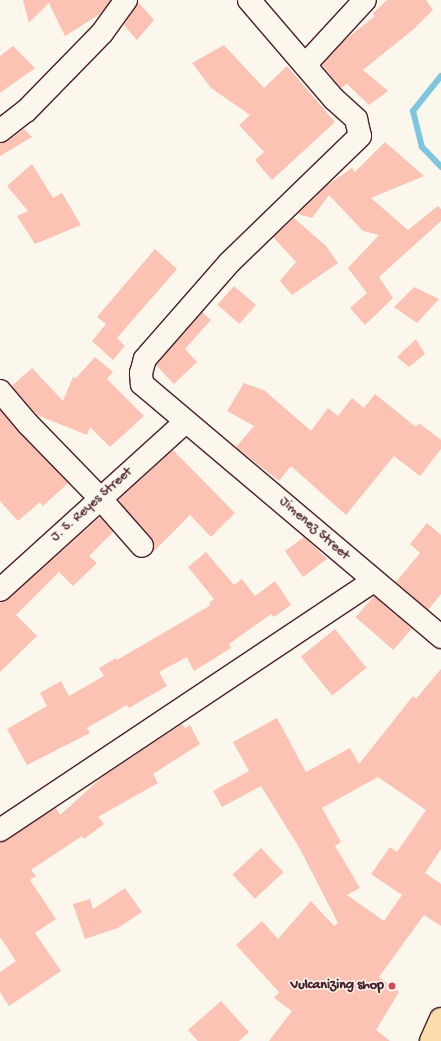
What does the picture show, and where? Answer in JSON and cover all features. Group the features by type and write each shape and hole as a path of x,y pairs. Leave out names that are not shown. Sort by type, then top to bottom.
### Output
{"main road":[{"path":"430,1041 441,1019"}],"street":[{"path":"0,131 26,111 102,34 126,0"},
{"path":"249,0 305,64 365,0"},
{"name":"Jimenez Street","path":"305,64 334,99 356,119 360,136 228,263 145,359 141,373 142,384 185,422 205,435 441,637"},
{"path":"0,391 28,424 99,497 142,546"},
{"name":"J. S. Reyes Street","path":"0,590 99,497 185,422"},
{"path":"0,830 374,580"}],"building":[{"path":"23,0 111,0 100,14 65,36 49,3 29,23"},
{"path":"387,0 426,0 433,10 415,28 363,70 388,91 369,105 347,84 341,88 322,65 346,39 375,16 373,13"},
{"path":"138,2 154,20 137,40 124,25"},
{"path":"224,45 264,88 287,66 335,122 272,180 255,160 264,152 239,125 250,115 211,88 192,63"},
{"path":"13,46 35,68 0,93 0,56"},
{"path":"24,129 32,137 0,156 0,143 8,141"},
{"path":"385,142 424,176 371,198 408,230 438,206 441,209 441,221 379,277 393,298 365,325 350,308 367,293 348,268 379,235 363,231 329,195 312,218 298,214 326,186 352,168 355,172"},
{"path":"32,164 53,198 62,193 81,225 35,244 17,216 28,211 7,186"},
{"path":"294,218 326,246 338,263 292,295 280,281 296,262 273,237"},
{"path":"155,249 177,269 117,338 125,346 113,360 92,341 106,324 97,317"},
{"path":"234,286 256,305 239,324 218,305"},
{"path":"414,287 439,299 417,323 394,307"},
{"path":"202,312 211,320 185,349 197,362 174,384 156,365"},
{"path":"416,339 425,354 409,367 397,357"},
{"path":"95,357 113,372 107,379 144,416 110,447 90,427 87,435 37,415 12,386 32,368 63,401 73,377 76,378"},
{"path":"244,383 264,390 311,431 328,408 338,416 352,398 364,408 375,394 416,427 419,423 441,440 441,449 420,476 394,456 346,515 291,466 279,481 236,447 254,426 227,411"},
{"path":"0,410 68,483 43,506 40,502 18,521 0,501"},
{"path":"173,450 235,513 211,537 190,515 153,552 154,544 151,538 118,500"},
{"path":"100,517 113,532 89,556 97,563 73,586 59,572 16,615 37,636 0,672 0,602 8,599"},
{"path":"427,523 441,535 441,594 428,610 396,582 420,553 410,544"},
{"path":"304,537 327,559 303,577 285,551"},
{"path":"206,552 234,585 242,579 255,596 275,581 291,605 274,617 271,614 229,644 231,648 194,671 187,657 159,672 167,686 129,708 127,705 87,728 90,733 27,765 7,729 47,706 40,693 61,681 69,696 104,676 99,668 116,658 117,660 211,605 209,603 214,599 188,567"},
{"path":"374,596 412,629 393,650 356,617"},
{"path":"335,629 366,668 332,696 301,657"},
{"path":"441,669 441,849 425,873 441,884 441,926 424,915 379,977 399,992 376,1030 390,1041 269,1041 292,1011 274,998 279,992 236,945 262,921 278,939 311,901 334,926 338,923 300,849 261,786 222,807 213,791 249,771 233,742 277,718 306,772 350,748 359,764 413,696 416,699","holes":["378,777 426,810 397,852 390,847 371,874 402,895 384,921 347,895 360,888 335,846 341,842 322,808"]},
{"path":"182,724 185,728 190,725 200,744 153,774 158,783 98,817 104,824 84,839 82,836 31,870 36,876 30,880 56,919 35,933 61,971 9,1006 0,992 0,972 16,961 0,937 0,842 56,808 60,815 101,778"},
{"path":"261,848 284,872 255,899 232,875"},
{"path":"125,888 142,912 118,928 85,939 73,904 90,899 93,909"},
{"path":"221,1001 249,1032 239,1041 198,1041 188,1030"}],"waterway":[{"path":"441,76 413,111 422,147 441,167"}],"place":[{"name":"Vulcanizing shop","path":"392,986"}]}
